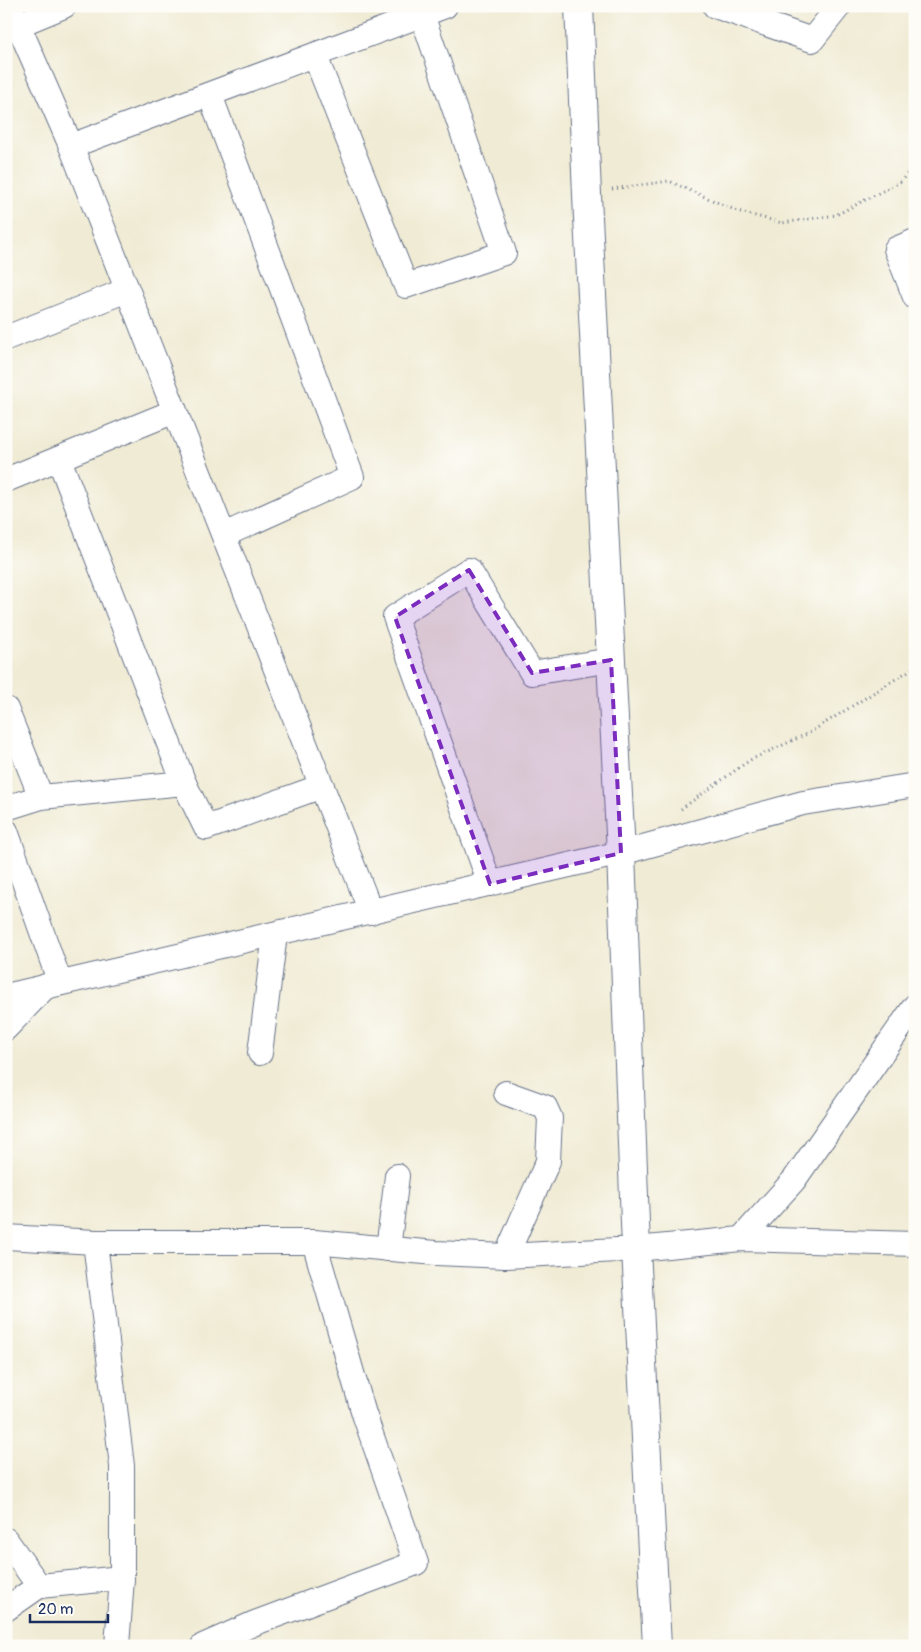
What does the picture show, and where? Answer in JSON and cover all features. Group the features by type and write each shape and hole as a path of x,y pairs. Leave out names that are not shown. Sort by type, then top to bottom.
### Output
{"street":[{"path":"64,6 14,15 71,146 371,912"},
{"path":"71,146 314,56 421,11 445,6"},
{"path":"579,6 588,218 621,853 636,1249 657,1646"},
{"path":"715,6 812,40 839,6"},
{"path":"314,56 406,286 504,253 421,11"},
{"path":"210,94 352,477 224,535"},
{"path":"915,241 896,249 915,298"},
{"path":"6,338 127,290"},
{"path":"6,480 175,411"},
{"path":"59,458 184,783 206,828 322,786"},
{"path":"490,884 395,617 468,570 532,673 611,660"},
{"path":"6,709 41,797"},
{"path":"6,808 41,797 184,783"},
{"path":"6,996 621,853 803,803 915,785"},
{"path":"6,831 53,984"},
{"path":"260,1053 275,934"},
{"path":"6,1028 53,984"},
{"path":"741,1239 794,1180 915,1006"},
{"path":"506,1093 545,1108 550,1118 548,1161 506,1256"},
{"path":"388,1249 397,1176"},
{"path":"6,1238 95,1242 314,1242 436,1253 506,1256 636,1249 741,1239 915,1244"},
{"path":"95,1242 122,1466 122,1578 117,1646"},
{"path":"212,1644 254,1623 416,1563 364,1414 314,1242"},
{"path":"6,1540 39,1586"},
{"path":"6,1609 39,1586 122,1578"}],"path":[{"path":"588,218 603,190 669,182 737,211 782,223 836,215 900,182 915,165"},
{"path":"675,838 676,813 750,760 808,733 915,667"}],"highlighted area":[{"path":"469,570 532,673 611,660 621,853 490,884 395,617"}]}
